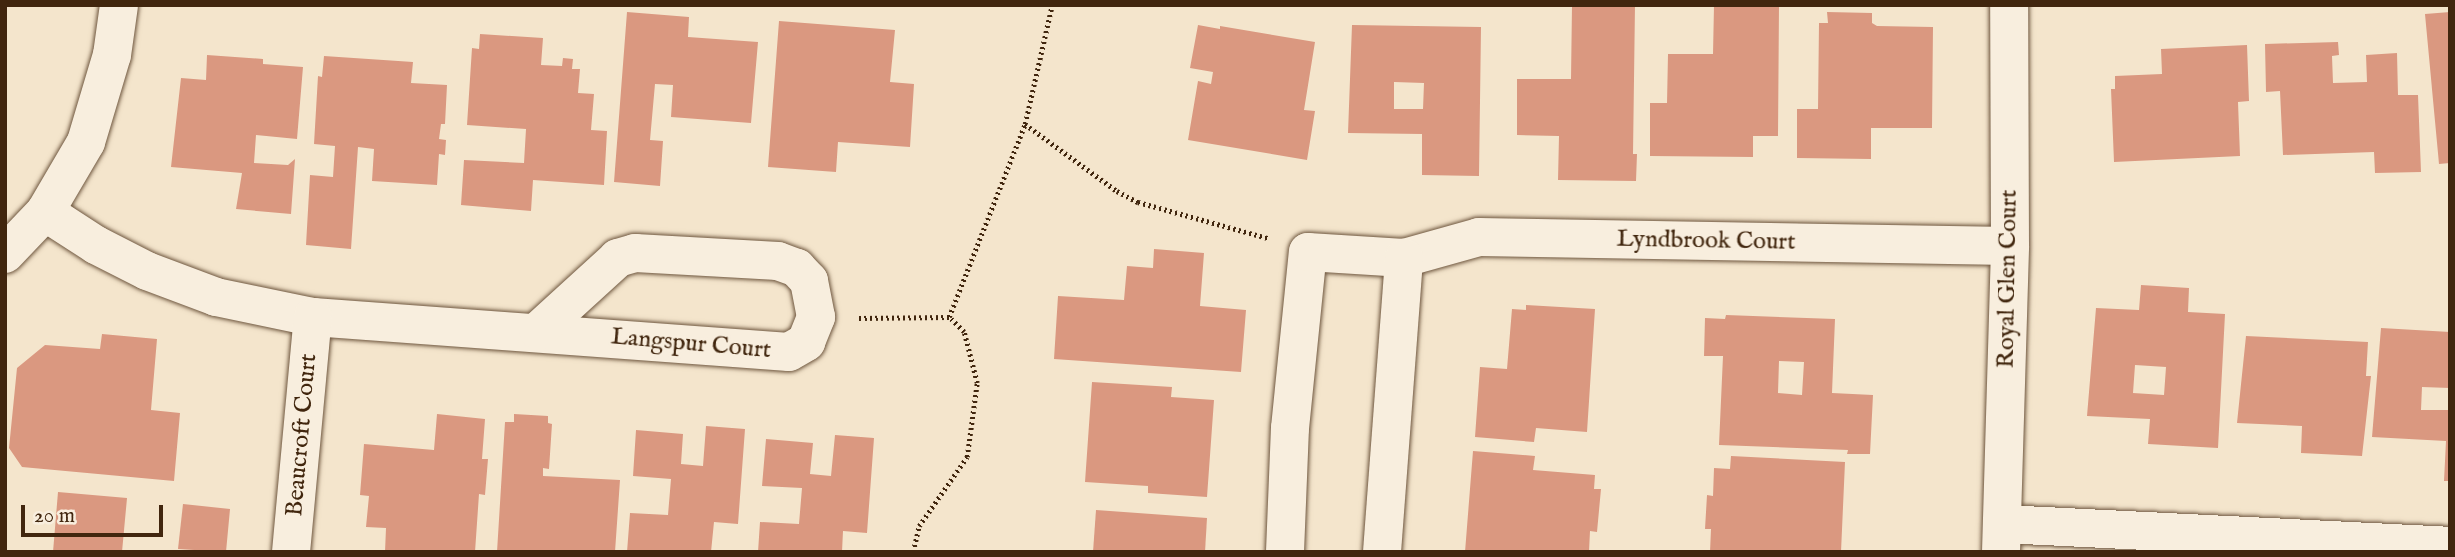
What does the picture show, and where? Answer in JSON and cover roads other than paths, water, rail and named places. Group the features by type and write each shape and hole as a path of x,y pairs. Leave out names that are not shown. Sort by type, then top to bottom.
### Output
{"street":[{"path":"5,254 45,212 86,142 112,55 119,5"},
{"name":"Royal Glen Court","path":"2002,538 2010,246 2009,5"},
{"name":"Langspur Court","path":"45,212 96,245 147,271 216,297 313,317 538,331 789,352 806,342 816,317 809,281 797,268 778,261 635,253 618,258 538,331"},
{"name":"Lyndbrook Court","path":"1285,552 1290,428 1308,252 1404,258 1479,237 2010,246"},
{"path":"1382,552 1404,258"},
{"name":"Beaucroft Court","path":"291,552 313,317"},
{"path":"2002,538 2450,546"}]}
